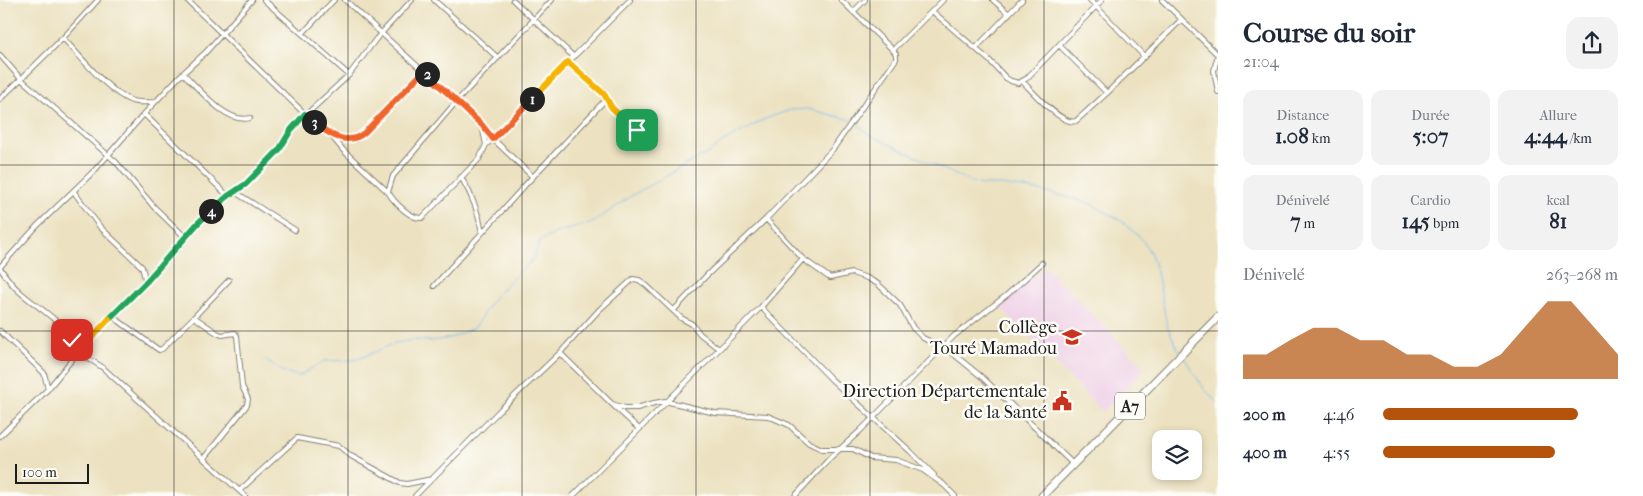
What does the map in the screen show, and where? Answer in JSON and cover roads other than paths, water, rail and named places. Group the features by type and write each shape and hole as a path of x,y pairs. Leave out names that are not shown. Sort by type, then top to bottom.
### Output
{"highway":[{"name":"A7","path":"1042,496 1218,317"}],"street":[{"path":"0,99 63,38 98,0"},
{"path":"187,0 305,114 330,134 343,150 416,219 422,218 479,159 486,145 630,0"},
{"path":"244,496 102,367 78,352 72,340 58,322 20,292 0,268 37,226 95,170 106,155 223,33 252,0"},
{"path":"264,0 349,75"},
{"path":"303,33 334,0"},
{"path":"346,0 482,125 493,139 533,177"},
{"path":"0,436 48,389 78,352 146,282 206,216 228,196 246,184 279,150 291,130 305,114 349,75 381,33 412,0"},
{"path":"434,0 498,58"},
{"path":"513,0 574,56"},
{"path":"388,192 393,176 456,102 552,0"},
{"path":"674,310 834,149 896,59 896,54 893,50 841,0"},
{"path":"853,12 865,0"},
{"path":"893,50 943,0"},
{"path":"993,0 1009,14"},
{"path":"976,48 1022,0"},
{"path":"1090,0 1145,57"},
{"path":"932,11 1011,81 1018,83 1023,82 1102,0"},
{"path":"1162,0 1218,54 1214,71 1218,92"},
{"path":"1023,82 1057,114 1070,122 1080,119 1181,20"},
{"path":"63,38 119,94 137,102 155,102"},
{"path":"1059,45 1107,93"},
{"path":"0,55 21,79 116,162 154,207 186,238"},
{"path":"568,62 607,98 612,108 637,130"},
{"path":"330,134 345,139 359,137 424,71"},
{"path":"183,73 226,112 242,119 250,118"},
{"path":"434,286 607,98"},
{"path":"144,114 228,196"},
{"path":"482,125 486,145"},
{"path":"461,177 472,197 479,216 482,233"},
{"path":"74,192 100,226 142,267 146,282"},
{"path":"235,192 295,230"},
{"path":"766,219 804,259 830,278 852,273 878,284 900,305 913,328 924,338 951,352 983,378 1073,464"},
{"path":"573,496 638,428 762,307 804,259"},
{"path":"795,496 943,347 1008,294 1042,263"},
{"path":"415,496 500,408 560,353 599,310 633,279 642,281 719,349"},
{"path":"112,316 159,350 229,280"},
{"path":"762,307 832,380 910,451 955,496"},
{"path":"194,316 217,333 235,333 237,336 242,386 248,399 246,405 204,458"},
{"path":"0,331 44,374 48,389"},
{"path":"560,353 638,428"},
{"path":"612,404 625,408 637,408 654,402 666,401 715,412 768,416 789,425 806,442 816,447 827,450 852,449 872,458 900,461 923,470 944,485"},
{"path":"239,491 296,438 339,446 352,456 400,483 407,484 432,479"}],"waterway":[{"path":"265,360 282,371 299,376 324,361 361,358 395,343 451,338 475,327 495,296 534,258 540,241 556,233 594,222 631,196 709,153 723,142 765,119 790,110 808,109 851,120"},
{"path":"854,122 872,136 971,182 982,185 1001,185 1032,189 1087,202 1119,219 1142,239 1151,254 1157,272 1167,326 1179,351"},
{"path":"1183,356 1204,389 1218,403"}],"place":[{"name":"Collège Touré Mamadou","path":"1072,337"},
{"name":"Direction Départementale de la Santé","path":"1062,401"}]}
